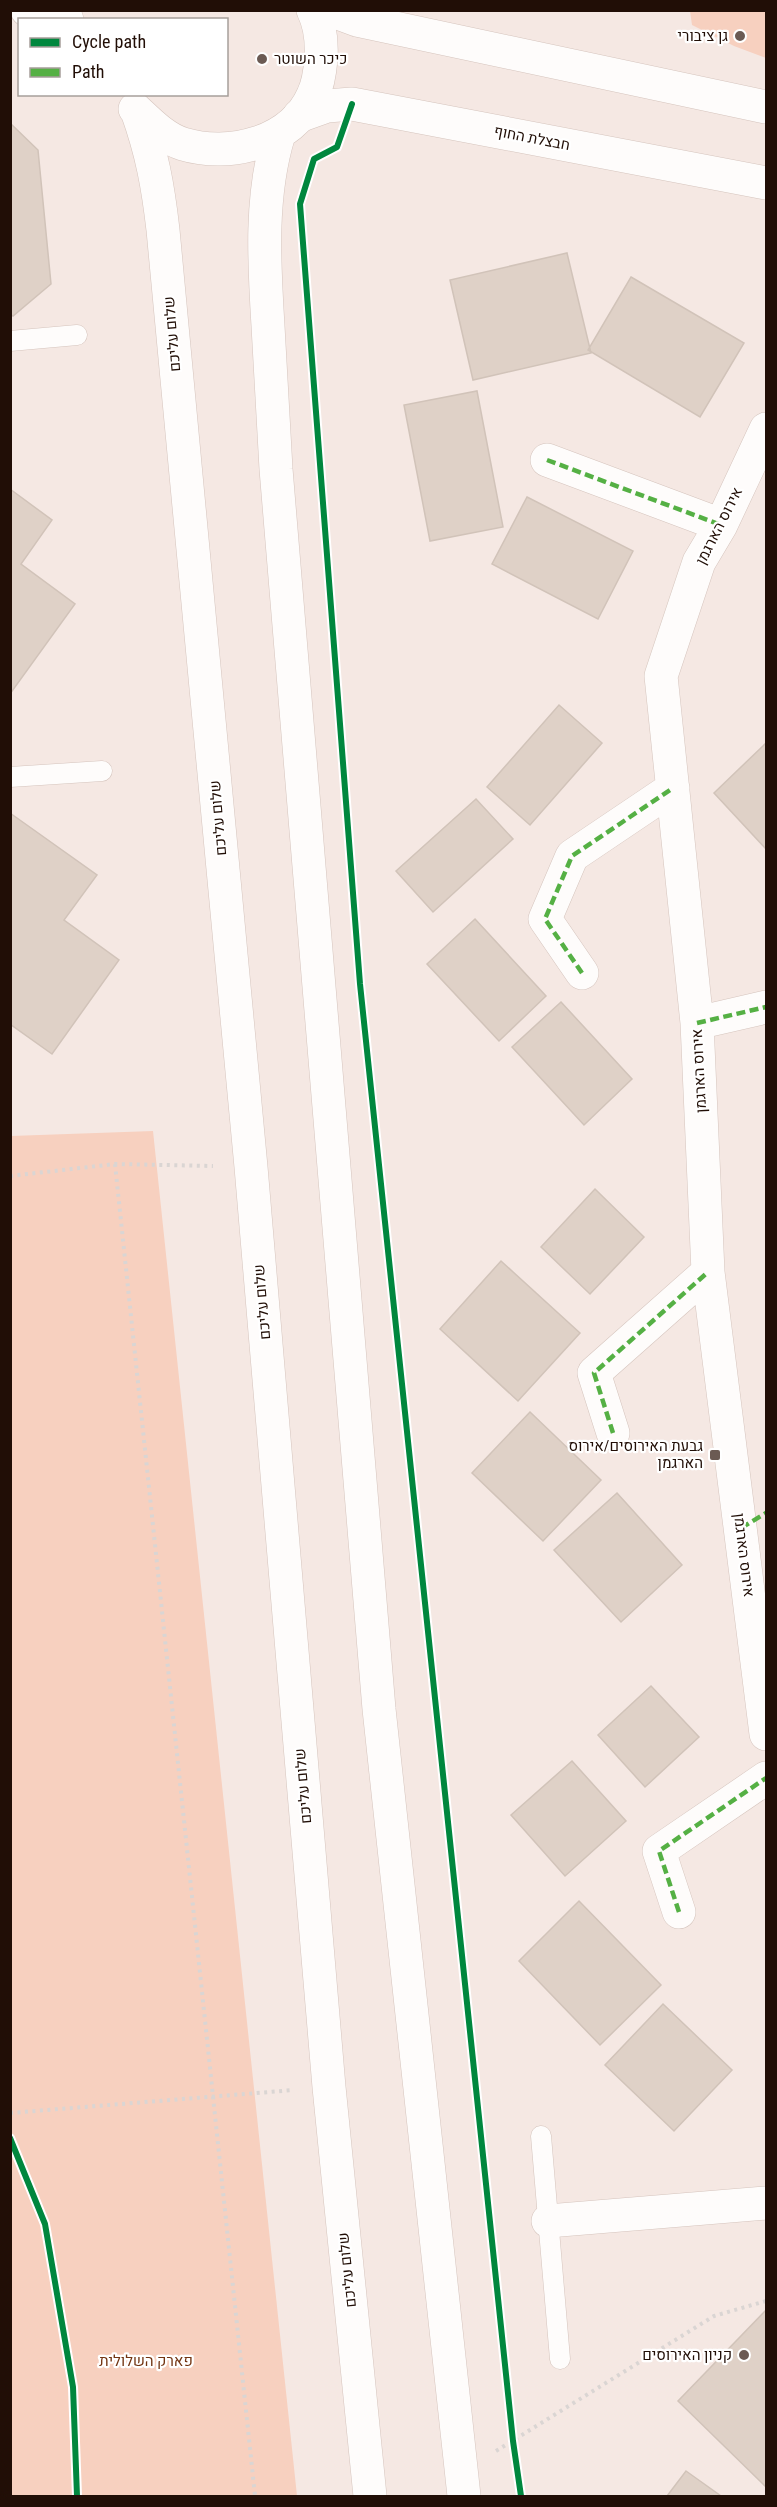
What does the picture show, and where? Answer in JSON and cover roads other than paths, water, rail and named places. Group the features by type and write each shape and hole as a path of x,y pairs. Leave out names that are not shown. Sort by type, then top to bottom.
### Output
{"main road":[{"path":"27,10 44,18"},
{"path":"313,10 322,43 320,70 313,95 289,125 270,162 265,275 276,469 379,1709 463,2484"},
{"path":"330,10 357,20 766,107"},
{"name":"חבצלת החוף","path":"130,103 160,132 182,144 233,148 254,144 327,106 352,104 766,183"},
{"name":"שלום עליכם","path":"130,103 151,150 158,181 251,1167 329,2087 370,2496"},
{"name":"אירוס הארגמן","path":"766,429 721,525 699,562 661,676 697,1023 708,1272 754,1521 766,1734"},
{"path":"547,460 721,525"},
{"path":"582,973 545,919 572,856 673,789"},
{"path":"697,1023 766,1007"},
{"path":"613,1433 594,1373 708,1272"},
{"path":"679,1912 659,1851 766,1778"},
{"path":"548,2221 766,2204"}],"lane":[{"path":"10,341 77,335"},
{"path":"10,777 102,771"},
{"path":"540,2136 560,2359"}],"place":[{"name":"גן ציבורי","path":"740,36"},
{"name":"כיכר השוטר","path":"262,59"},
{"name":"גבעת האירוסים/אירוס הארגמן","path":"715,1455"},
{"name":"קניון האירוסים","path":"744,2355"}],"park label":[{"name":"פארק השלולית","path":"146,2361"}]}
